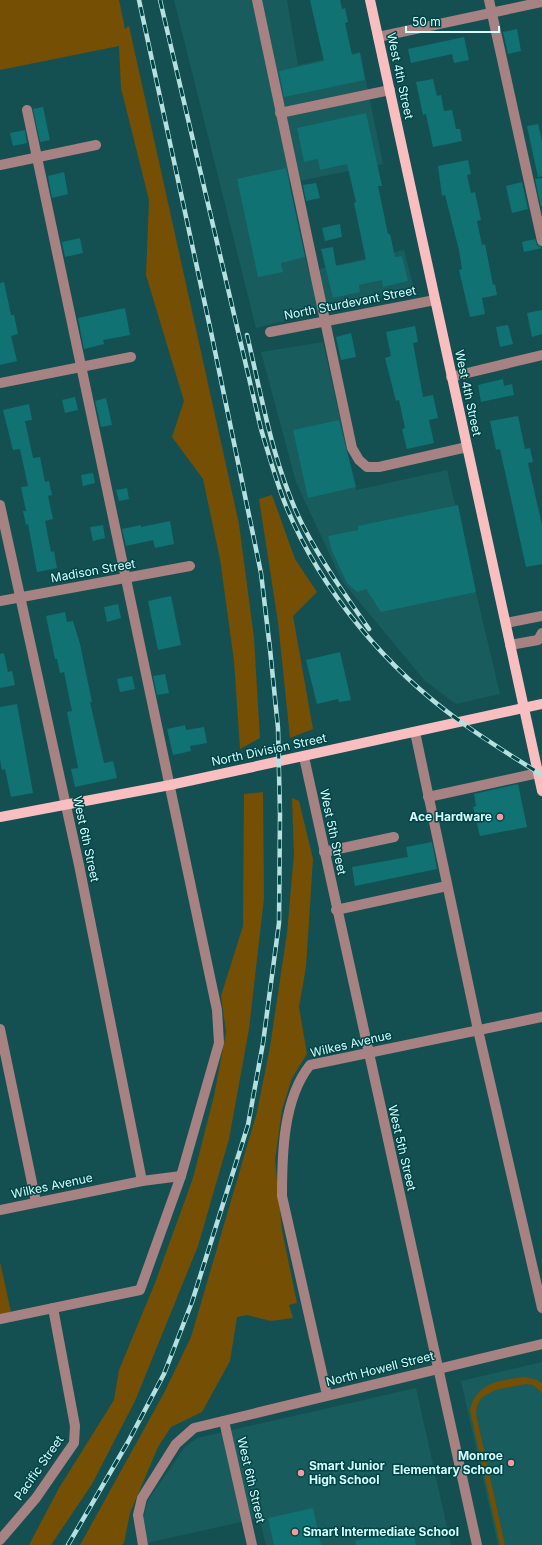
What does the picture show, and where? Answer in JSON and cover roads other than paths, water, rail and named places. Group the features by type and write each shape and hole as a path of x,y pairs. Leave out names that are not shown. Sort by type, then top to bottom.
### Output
{"main road":[{"name":"West 4th Street","path":"370,0 510,645 524,708 538,758 538,773 542,791"},
{"name":"North Division Street","path":"0,817 304,757 542,704"}],"street":[{"path":"257,0 352,448 359,460 367,467 379,467 467,447"},
{"path":"489,0 542,241"},
{"path":"378,37 542,2"},
{"path":"280,113 390,90"},
{"path":"0,1319 140,1290 181,1176 219,1043 217,1010 83,367 27,110"},
{"path":"0,165 96,145"},
{"name":"North Sturdevant Street","path":"270,332 434,300"},
{"path":"451,376 542,355"},
{"path":"0,383 131,358"},
{"name":"West 6th Street","path":"0,505 65,805 142,1181"},
{"name":"Madison Street","path":"0,601 190,566"},
{"path":"506,622 542,616"},
{"path":"510,645 541,639"},
{"path":"414,732 478,1030 542,1308"},
{"name":"West 5th Street","path":"304,757 336,910 477,1545"},
{"path":"428,796 538,773"},
{"path":"324,852 394,837"},
{"path":"336,910 447,886"},
{"name":"Wilkes Avenue","path":"327,1395 286,1220 282,1196 282,1164 291,1098 302,1075 310,1065 542,1017"},
{"path":"0,1029 36,1202"},
{"name":"Wilkes Avenue","path":"0,1210 142,1181 181,1176"},
{"name":"Pacific Street","path":"0,1539 36,1498 74,1443 75,1426 53,1308"},
{"name":"North Howell Street","path":"142,1545 138,1514 142,1498 176,1444 194,1428 542,1344"},
{"name":"West 6th Street","path":"224,1421 252,1545"}],"railway":[{"path":"68,1545 128,1442 164,1374 192,1302 248,1125 263,1043 279,923 280,815 278,728 261,573 211,332 139,0"},
{"path":"160,0 261,429 282,497 301,538 337,598 382,653 407,678 461,722 542,775"},
{"path":"247,335 269,431 292,502 302,524 325,565 369,629"}],"place":[{"name":"Ace Hardware","path":"500,817"},
{"name":"Monroe Elementary School","path":"511,1463"},
{"name":"Smart Junior High School","path":"301,1473"},
{"name":"Smart Intermediate School","path":"295,1532"}]}
